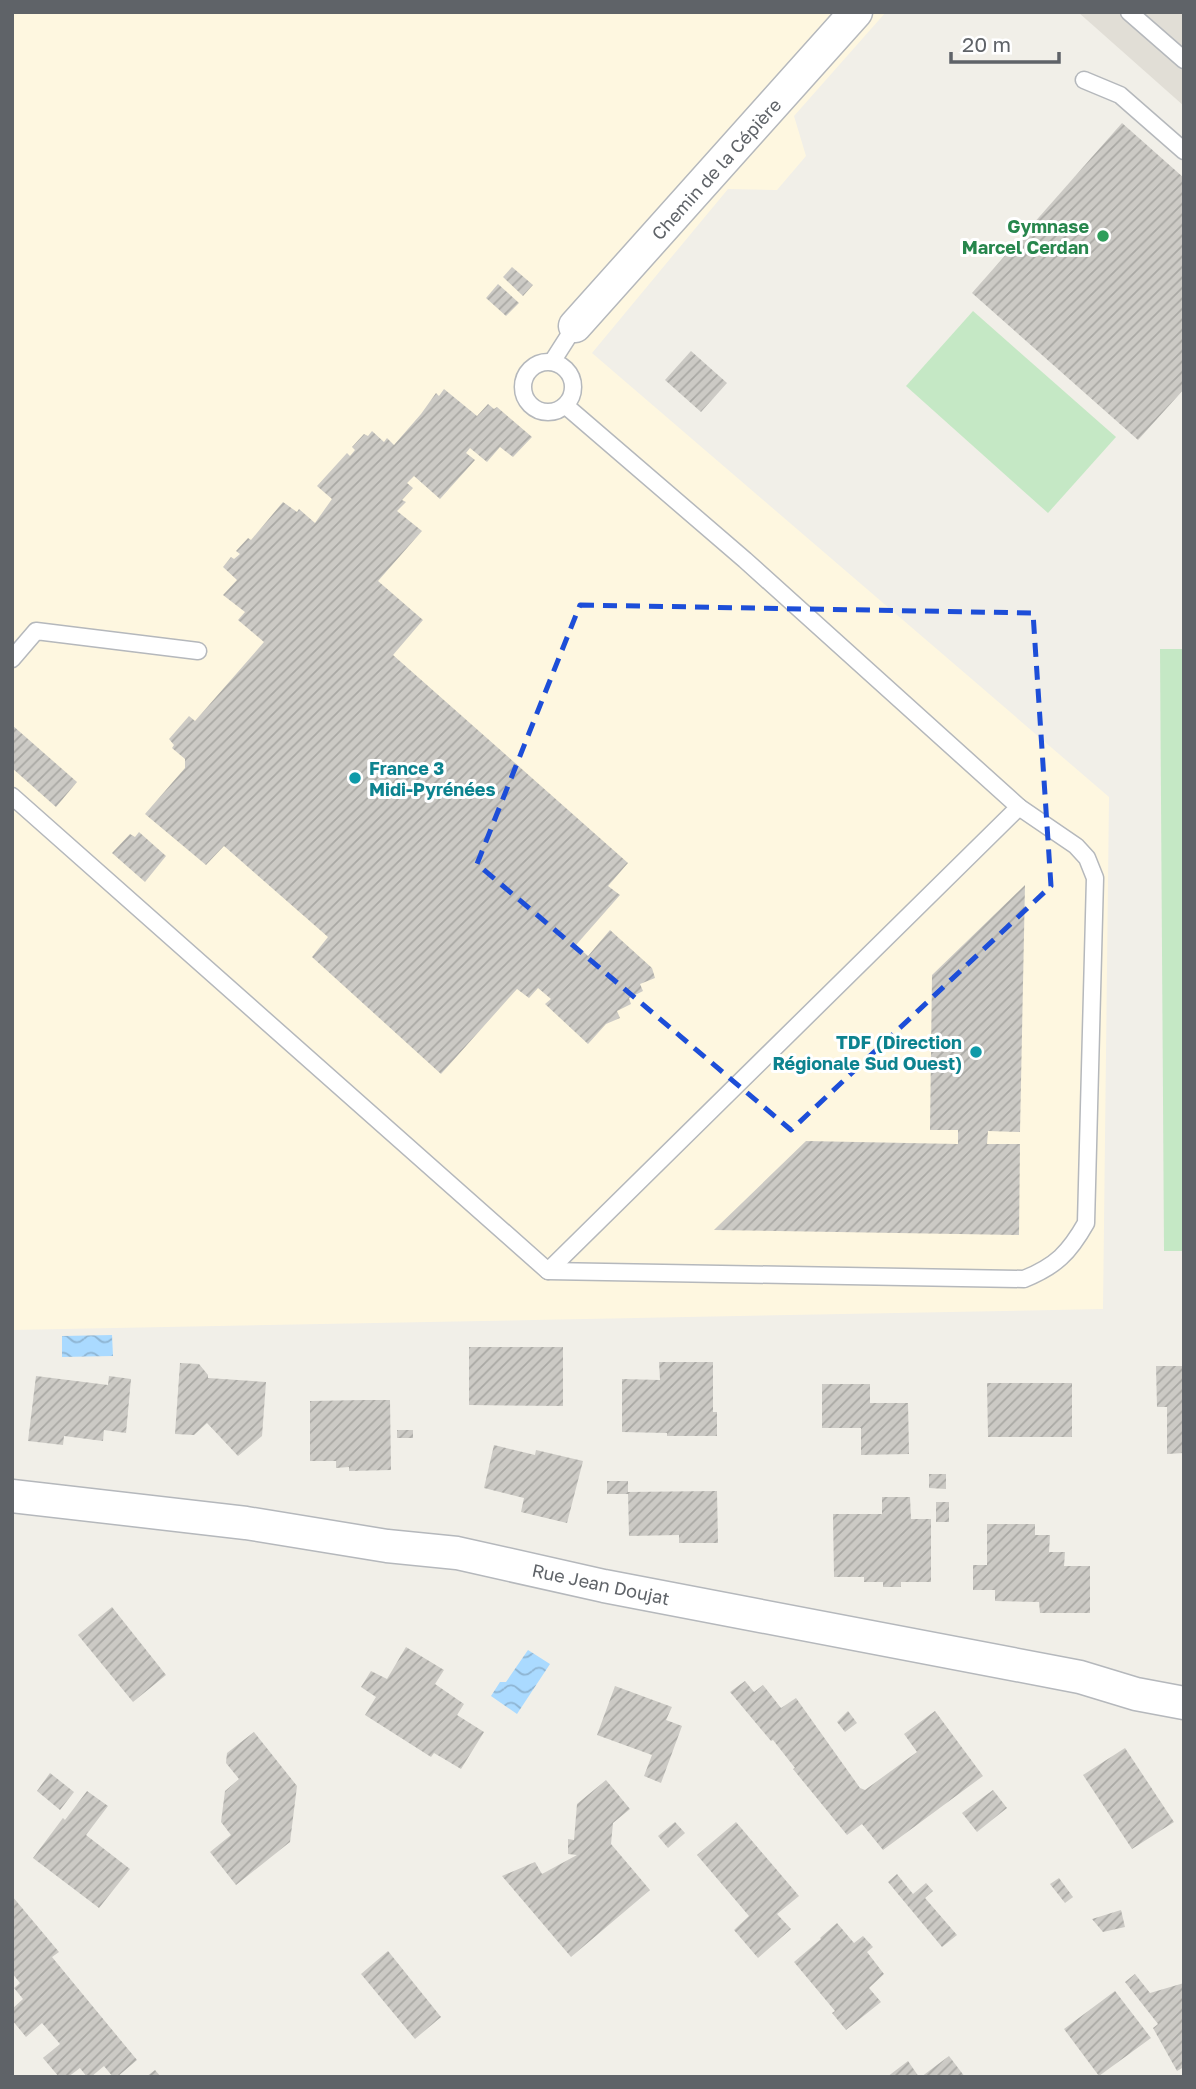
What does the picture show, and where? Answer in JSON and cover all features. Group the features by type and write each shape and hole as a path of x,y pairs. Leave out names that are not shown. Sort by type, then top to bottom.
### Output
{"street":[{"name":"Chemin de la Cépière","path":"575,326 856,12"},
{"name":"Rue Jean Doujat","path":"12,1496 246,1523 387,1546 457,1553 604,1586 1080,1677 1136,1694 1184,1703"}],"lane":[{"path":"1129,12 1184,60"},
{"path":"1084,80 1120,95 1184,151"},
{"path":"552,362 575,326"},
{"path":"552,362 567,369 574,391 560,411 544,413 535,409 524,396 524,378 536,365 552,362"},
{"path":"12,796 548,1271 1024,1279 1043,1271 1063,1257 1086,1223 1095,878 1087,858 1076,846 1019,807 745,560 566,406"},
{"path":"12,659 36,631 198,651"},
{"path":"548,1271 1019,807"}],"highlighted area":[{"path":"580,605 1033,613 1051,886 791,1130 477,864"}],"shaded area":[{"path":"12,12 886,12 794,116 806,156 777,190 728,189 592,353 1109,797 1103,1309 12,1330"},
{"path":"1078,12 1184,12 1184,106"}],"green space":[{"path":"973,311 1116,437 1048,513 906,386"},
{"path":"1160,649 1184,649 1184,1251 1164,1251"}],"water":[{"path":"112,1335 113,1356 62,1357 62,1336"},
{"path":"528,1650 550,1664 517,1714 491,1696 500,1682 506,1682"}],"building":[{"name":"Gymnase Marcel Cerdan","path":"1122,123 1184,178 1184,389 1138,440 972,293"},
{"path":"512,267 533,285 523,296 503,277"},
{"path":"498,284 519,303 506,316 486,298"},
{"path":"691,351 727,383 701,412 665,380"},
{"name":"France 3 Midi-Pyrénées","path":"444,389 477,416 488,404 494,409 497,407 532,437 513,457 500,447 487,462 470,448 466,453 475,460 440,499 414,476 407,483 413,488 402,500 406,502 397,511 422,531 378,581 423,620 393,655 628,863 608,886 620,895 576,945 588,956 610,930 652,968 655,978 640,984 643,991 629,998 631,1004 617,1011 620,1018 606,1024 588,1044 545,1004 551,999 538,988 529,998 517,989 441,1074 312,957 328,937 224,846 206,865 145,814 185,768 185,759 172,748 174,745 169,739 189,716 195,721 264,642 238,620 245,612 223,595 237,580 223,567 231,557 234,559 240,554 236,551 248,538 251,540 283,502 297,512 299,509 315,523 332,499 317,486 347,453 350,456 355,450 352,447 364,434 368,436 372,431 384,442 387,438 394,445 436,393 439,396"},
{"path":"12,725 77,782 56,807 12,768"},
{"path":"139,832 166,856 145,882 112,853 130,834 135,837"},
{"name":"TDF (Direction Régionale Sud Ouest)","path":"1025,885 1020,1132 988,1131 987,1144 1020,1144 1019,1235 714,1230 806,1141 958,1144 958,1130 930,1130 932,975"},
{"path":"469,1347 563,1347 563,1406 469,1405"},
{"path":"659,1362 713,1362 713,1412 717,1412 717,1436 667,1436 667,1433 622,1432 622,1379 660,1380"},
{"path":"180,1363 199,1364 208,1378 266,1382 262,1436 238,1456 207,1423 194,1435 175,1434"},
{"path":"1156,1366 1184,1366 1184,1453 1167,1454 1167,1407 1157,1407"},
{"path":"36,1376 108,1385 109,1376 131,1379 126,1433 104,1430 103,1441 64,1436 63,1445 28,1441"},
{"path":"987,1383 1072,1383 1072,1437 988,1437"},
{"path":"822,1384 870,1384 870,1403 908,1403 909,1454 861,1455 861,1428 822,1428"},
{"path":"390,1400 391,1470 349,1471 349,1467 336,1468 336,1461 310,1461 310,1401"},
{"path":"397,1430 413,1430 413,1438 397,1438"},
{"path":"494,1445 535,1455 536,1450 583,1461 567,1523 521,1512 524,1498 484,1488"},
{"path":"929,1474 946,1474 946,1489 929,1488"},
{"path":"607,1481 628,1481 628,1492 717,1491 718,1543 679,1543 679,1535 629,1536 628,1494 607,1494"},
{"path":"882,1497 910,1497 911,1519 931,1519 931,1582 901,1582 901,1587 883,1587 883,1582 864,1582 864,1577 834,1577 833,1514 882,1514"},
{"path":"936,1502 949,1502 949,1522 936,1522"},
{"path":"987,1524 1035,1524 1035,1535 1050,1535 1049,1552 1065,1552 1064,1566 1090,1566 1090,1613 1040,1613 1039,1602 995,1601 995,1590 973,1590 973,1565 987,1565"},
{"path":"112,1607 166,1675 133,1702 78,1635"},
{"path":"406,1647 444,1670 435,1684 464,1704 457,1715 484,1732 461,1769 434,1753 431,1757 365,1715 376,1697 361,1687 371,1671 387,1679"},
{"path":"745,1681 754,1692 763,1685 781,1708 796,1698 860,1788 865,1790 917,1752 904,1734 935,1711 983,1776 883,1850 862,1824 847,1835 773,1740 771,1741 730,1692"},
{"path":"615,1686 672,1707 666,1720 682,1726 661,1783 644,1776 652,1755 597,1735"},
{"path":"848,1711 857,1723 845,1732 837,1722"},
{"path":"254,1732 297,1786 290,1842 236,1885 210,1852 231,1835 221,1822 225,1791 239,1779 226,1763 227,1753"},
{"path":"1125,1748 1174,1822 1132,1849 1083,1775"},
{"path":"50,1773 74,1792 60,1810 37,1791"},
{"path":"606,1780 630,1809 613,1823 611,1844 650,1890 571,1957 502,1876 535,1862 542,1874 577,1855 568,1854 568,1839 574,1840 577,1804"},
{"path":"993,1790 1007,1808 977,1832 962,1813"},
{"path":"87,1791 108,1806 86,1835 130,1869 99,1908 33,1858"},
{"path":"675,1822 685,1833 668,1848 658,1836"},
{"path":"736,1822 799,1896 777,1914 791,1929 758,1958 734,1930 749,1916 697,1855"},
{"path":"897,1874 913,1894 926,1883 933,1891 925,1898 957,1935 942,1947 888,1882"},
{"path":"1059,1878 1073,1897 1065,1903 1050,1884"},
{"path":"12,1896 59,1952 52,1957 137,2060 117,2077 113,2077 104,2066 91,2077 87,2077 80,2068 68,2077 59,2077 43,2058 60,2044 42,2023 26,2037 12,2020 12,2009 23,1999 14,1988 20,1983 12,1973"},
{"path":"1121,1910 1125,1927 1103,1932 1092,1919"},
{"path":"837,1923 854,1943 863,1936 873,1947 867,1952 884,1974 869,1988 881,2002 846,2030 832,2013 835,2011 794,1962"},
{"path":"388,1951 441,2017 415,2039 361,1974"},
{"path":"1135,1974 1150,1993 1184,1983 1184,2067 1177,2071 1153,2028 1158,2024 1125,1982"},
{"path":"1115,1991 1151,2038 1099,2076 1064,2029"},
{"path":"949,2056 965,2077 921,2077"},
{"path":"908,2061 919,2077 887,2077"},
{"path":"155,2070 161,2077 146,2077"}],"place":[{"name":"Gymnase Marcel Cerdan","path":"1103,236"},
{"name":"France 3 Midi-Pyrénées","path":"355,778"},
{"name":"TDF (Direction Régionale Sud Ouest)","path":"976,1052"}]}
